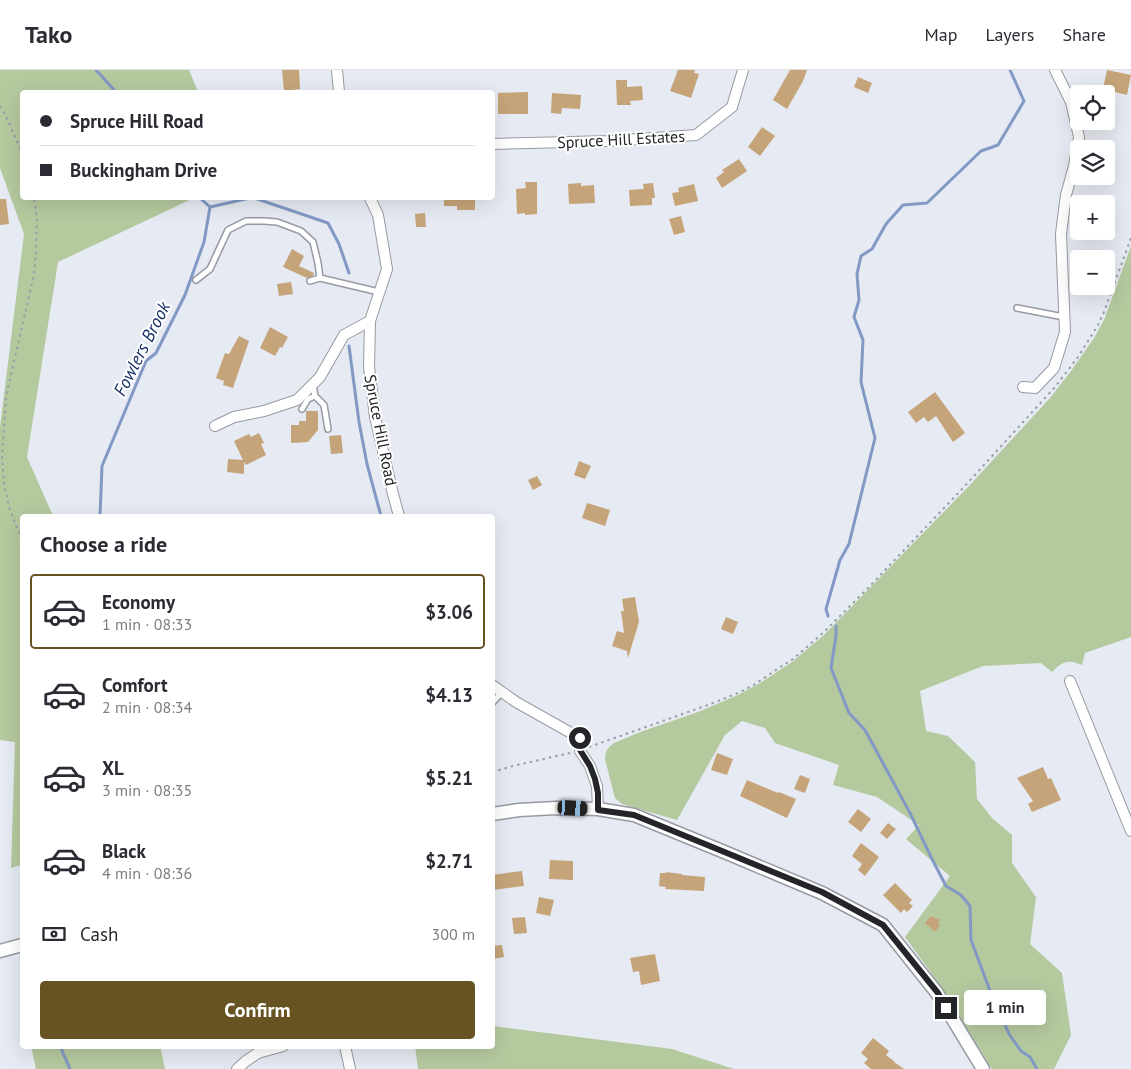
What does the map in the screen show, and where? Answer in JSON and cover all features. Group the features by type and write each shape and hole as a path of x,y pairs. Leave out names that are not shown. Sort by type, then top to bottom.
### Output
{"street":[{"path":"337,70 339,90"},
{"name":"Spruce Hill Estates","path":"495,144 611,141 696,136 732,107 743,70"},
{"path":"1023,387 1035,388 1054,368 1065,332 1061,234 1066,196 1079,137 1071,102 1055,70"},
{"name":"Spruce Hill Road","path":"371,200 378,215 387,269 370,321 369,367 375,417 392,494 398,514"},
{"path":"215,426 234,417 264,411 297,400 320,377 344,335 370,321"},
{"path":"1070,680 1130,827"},
{"path":"495,686 516,702 580,738 580,750 590,766 595,779 598,793 598,810"},
{"path":"495,814 544,808 573,808 634,815 822,892 883,925 938,993 983,1069"},
{"path":"0,951 20,946"},
{"path":"237,1069 258,1053 272,1049"},
{"path":"347,1049 350,1069"}],"lane":[{"path":"196,280 210,269 228,230 246,221 277,222 301,231 313,242 320,278"},
{"path":"310,281 320,278 379,292"},
{"path":"1017,308 1064,317"},
{"path":"313,384 315,396 324,405 328,428"},
{"path":"302,409 308,400 315,396"},
{"path":"495,700 502,692"}],"path":[{"path":"0,106 20,148"},
{"path":"20,535 10,510 4,484 2,457 6,396 34,275 37,218 34,200"},
{"path":"495,771 613,740 708,705 759,682 792,659 824,632 869,587 1055,387 1078,357 1098,324 1131,238"}],"green space":[{"path":"0,70 189,70 197,90 20,90 20,200 190,200 58,262 27,457 52,514 20,514 20,866 11,868 15,742 0,740 0,427 24,234 0,168"},
{"path":"1131,246 1131,637 1085,653 1082,665 1066,662 1059,665 1052,672 1041,663 983,666 920,691 926,731 948,736 975,762 977,799 992,818 1012,835 1012,863 1036,897 1030,944 1062,973 1071,1035 1054,1069 992,1069 945,992 905,937 950,876 906,839 919,825 877,797 833,785 839,765 775,743 765,728 742,721 725,735 677,820 622,804 615,798 605,759 606,752 614,743 738,695 792,662 824,635 968,487 1050,398 1094,338 1104,320 1113,295 1115,295 1115,290"},
{"path":"495,1026 672,1049 734,1069 418,1069 415,1049 495,1049"},
{"path":"32,1049 161,1049 165,1069 36,1069"}],"building":[{"path":"282,70 299,70 300,89 284,90"},
{"path":"678,70 695,70 694,73 699,74 691,98 670,91"},
{"path":"790,70 807,70 787,109 773,100"},
{"path":"1107,70 1131,75 1127,95 1115,92 1115,85 1104,85"},
{"path":"858,77 872,83 868,93 854,87"},
{"path":"616,80 627,80 627,87 642,86 643,100 630,101 631,105 617,105"},
{"path":"528,92 528,114 498,114 498,93"},
{"path":"552,93 581,95 580,109 562,108 561,114 551,113"},
{"path":"762,127 775,136 760,156 748,147"},
{"path":"739,159 747,171 722,188 716,178 724,172 722,170"},
{"path":"525,182 537,182 537,214 517,214 516,189 526,188"},
{"path":"581,183 581,186 594,185 595,203 569,204 568,184"},
{"path":"653,183 655,198 652,198 652,205 630,206 629,190 644,189 643,184"},
{"path":"694,184 698,201 675,206 672,193 679,192 678,188"},
{"path":"0,199 6,199 9,224 0,225"},
{"path":"444,200 475,200 475,210 457,210 457,206 444,206"},
{"path":"425,213 426,227 416,227 415,214"},
{"path":"681,216 685,232 674,235 669,219"},
{"path":"292,249 304,256 299,266 314,273 313,276 307,278 283,267"},
{"path":"291,282 293,294 279,296 277,284"},
{"path":"270,327 288,337 275,356 260,348"},
{"path":"239,336 249,341 233,388 223,385 224,381 216,378 225,353 229,354"},
{"path":"935,392 965,433 953,442 936,416 928,422 924,417 916,423 908,412"},
{"path":"306,411 318,411 318,430 308,442 291,443 291,425 299,425 299,421 306,421"},
{"path":"259,433 264,443 261,444 266,455 246,465 244,462 244,474 227,472 228,459 243,460 234,441 249,434 251,437"},
{"path":"341,435 343,453 331,454 329,436"},
{"path":"579,461 591,466 585,479 574,475"},
{"path":"537,476 542,485 533,490 528,480"},
{"path":"587,503 610,510 605,526 582,518"},
{"path":"635,597 639,622 628,658 627,651 612,646 617,631 624,633 621,611 624,611 622,599"},
{"path":"726,617 738,622 733,634 721,629"},
{"path":"717,753 733,759 727,775 711,770"},
{"path":"1043,767 1048,779 1051,778 1061,800 1032,812 1028,804 1033,801 1017,778"},
{"path":"800,775 810,779 805,793 794,789"},
{"path":"747,780 796,799 787,818 740,796"},
{"path":"858,809 871,819 861,832 848,822"},
{"path":"888,823 896,829 887,839 880,833"},
{"path":"861,843 879,857 865,876 858,870 862,864 852,856"},
{"path":"550,860 573,861 573,880 549,879"},
{"path":"522,871 524,886 495,890 495,875"},
{"path":"666,872 705,877 704,891 665,889 666,887 659,886 660,873"},
{"path":"895,883 912,900 909,903 913,906 907,912 904,909 901,913 883,895"},
{"path":"539,897 554,900 550,916 536,913"},
{"path":"931,916 940,920 938,923 940,925 935,932 925,923"},
{"path":"525,917 527,933 514,934 512,918"},
{"path":"502,945 504,957 495,958 495,946"},
{"path":"655,954 660,981 641,985 639,971 633,972 630,958"},
{"path":"873,1038 889,1051 886,1055 904,1069 871,1069 864,1063 868,1059 861,1053"}],"waterway":[{"name":"Fowlers Brook","path":"96,70 114,90"},
{"path":"828,616 826,609 840,560 849,544 875,438 861,382 863,340 854,317 859,300 857,274 861,256 872,249 886,224 903,205 927,203 981,151 998,145 1024,101 1010,70"},
{"name":"Fowlers Brook","path":"202,200 210,207"},
{"path":"210,207 241,200"},
{"path":"260,200 328,223 339,244 349,273"},
{"name":"Fowlers Brook","path":"100,514 102,466 146,361 156,353 185,295 204,242 210,207"},
{"path":"349,346 359,422 367,464 380,514"},
{"path":"836,626 831,668 849,713 865,730 910,813 946,886 961,895 970,906 971,940 989,988 1009,1034 1021,1051 1030,1057 1037,1069"},
{"name":"Fowlers Brook","path":"61,1049 70,1069"}],"route":[{"path":"580,738 580,750 587,760 595,779 598,793 598,810 634,815 822,892 883,925 938,993 946,1008"}]}
